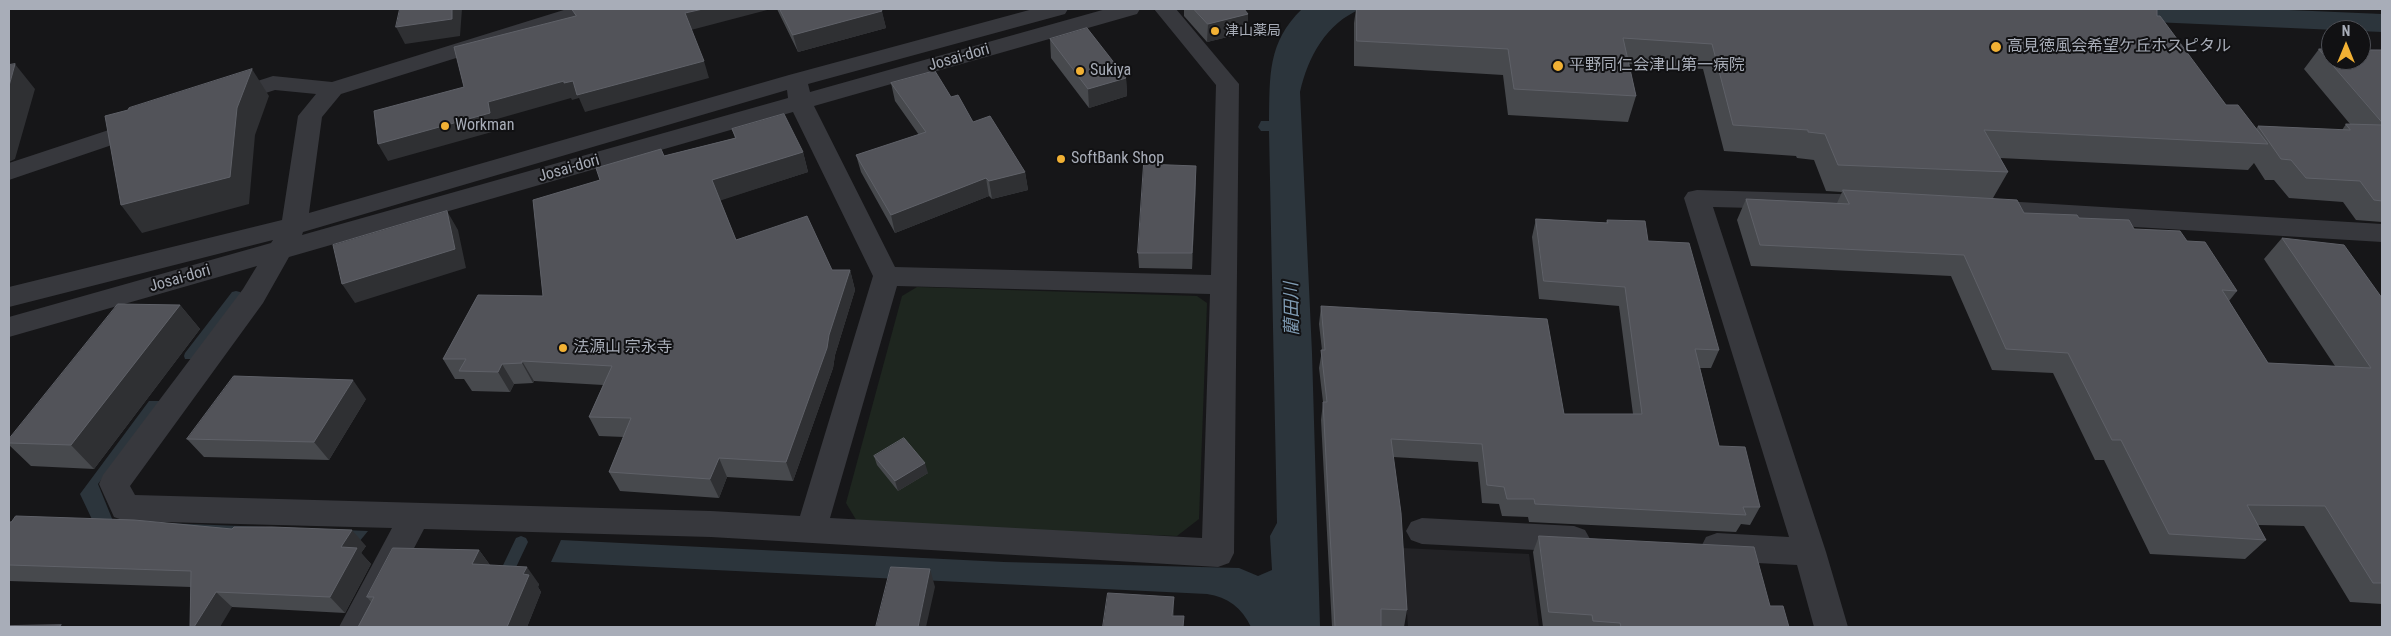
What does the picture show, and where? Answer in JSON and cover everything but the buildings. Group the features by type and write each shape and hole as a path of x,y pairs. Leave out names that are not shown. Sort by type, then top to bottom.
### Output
{"street":[{"path":"207,105 273,83 333,89 559,14 589,9"},
{"name":"Josai-dori","path":"9,327 287,239 798,91 1058,9"},
{"name":"Josai-dori","path":"798,91 1129,9"},
{"path":"333,89 310,116 287,239 253,296 114,484 124,508 711,524 1218,553 1222,285 1228,84 1165,9"},
{"path":"798,91 886,276 811,530"},
{"path":"9,172 169,118"},
{"path":"1831,627 1810,552 1696,198 1903,204"},
{"path":"1959,207 2382,233"},
{"name":"Josai-dori","path":"9,297 287,239"},
{"path":"886,276 1222,285"},
{"path":"356,627 415,516"},
{"path":"1422,531 1601,541"},
{"path":"1691,546 1810,552"}],"shaded area":[{"path":"917,287 1197,296 1207,303 1199,519 1177,536 858,523 846,503 902,296"},
{"path":"1402,548 1529,554 1539,627 1408,627"}],"water":[{"name":"藺田川","path":"1302,9 1361,9 1349,15 1328,32 1308,66 1300,92 1312,353 1320,627 1251,627 1234,604 1207,594 551,562 561,540 1004,562 1239,568 1258,576 1272,570 1270,536 1277,523 1269,131 1261,131 1258,127 1261,121 1269,121 1271,75 1276,48 1282,35"},
{"path":"1855,9 2266,9 2382,14 2382,32 2371,32 2371,20 2321,20 2321,29"},
{"path":"149,401 161,401 98,484 113,521 368,531 359,542 98,532 80,494"}],"waterway":[{"path":"190,356 236,295"},
{"path":"503,580 521,542"}],"place":[{"name":"津山薬局","path":"1215,31"},
{"name":"高見徳風会希望ケ丘ホスピタル","path":"1996,47"},
{"name":"平野同仁会津山第一病院","path":"1558,66"},
{"name":"Sukiya","path":"1080,71"},
{"name":"Workman","path":"445,126"},
{"name":"SoftBank Shop","path":"1061,159"},
{"name":"法源山 宗永寺","path":"563,348"}]}
